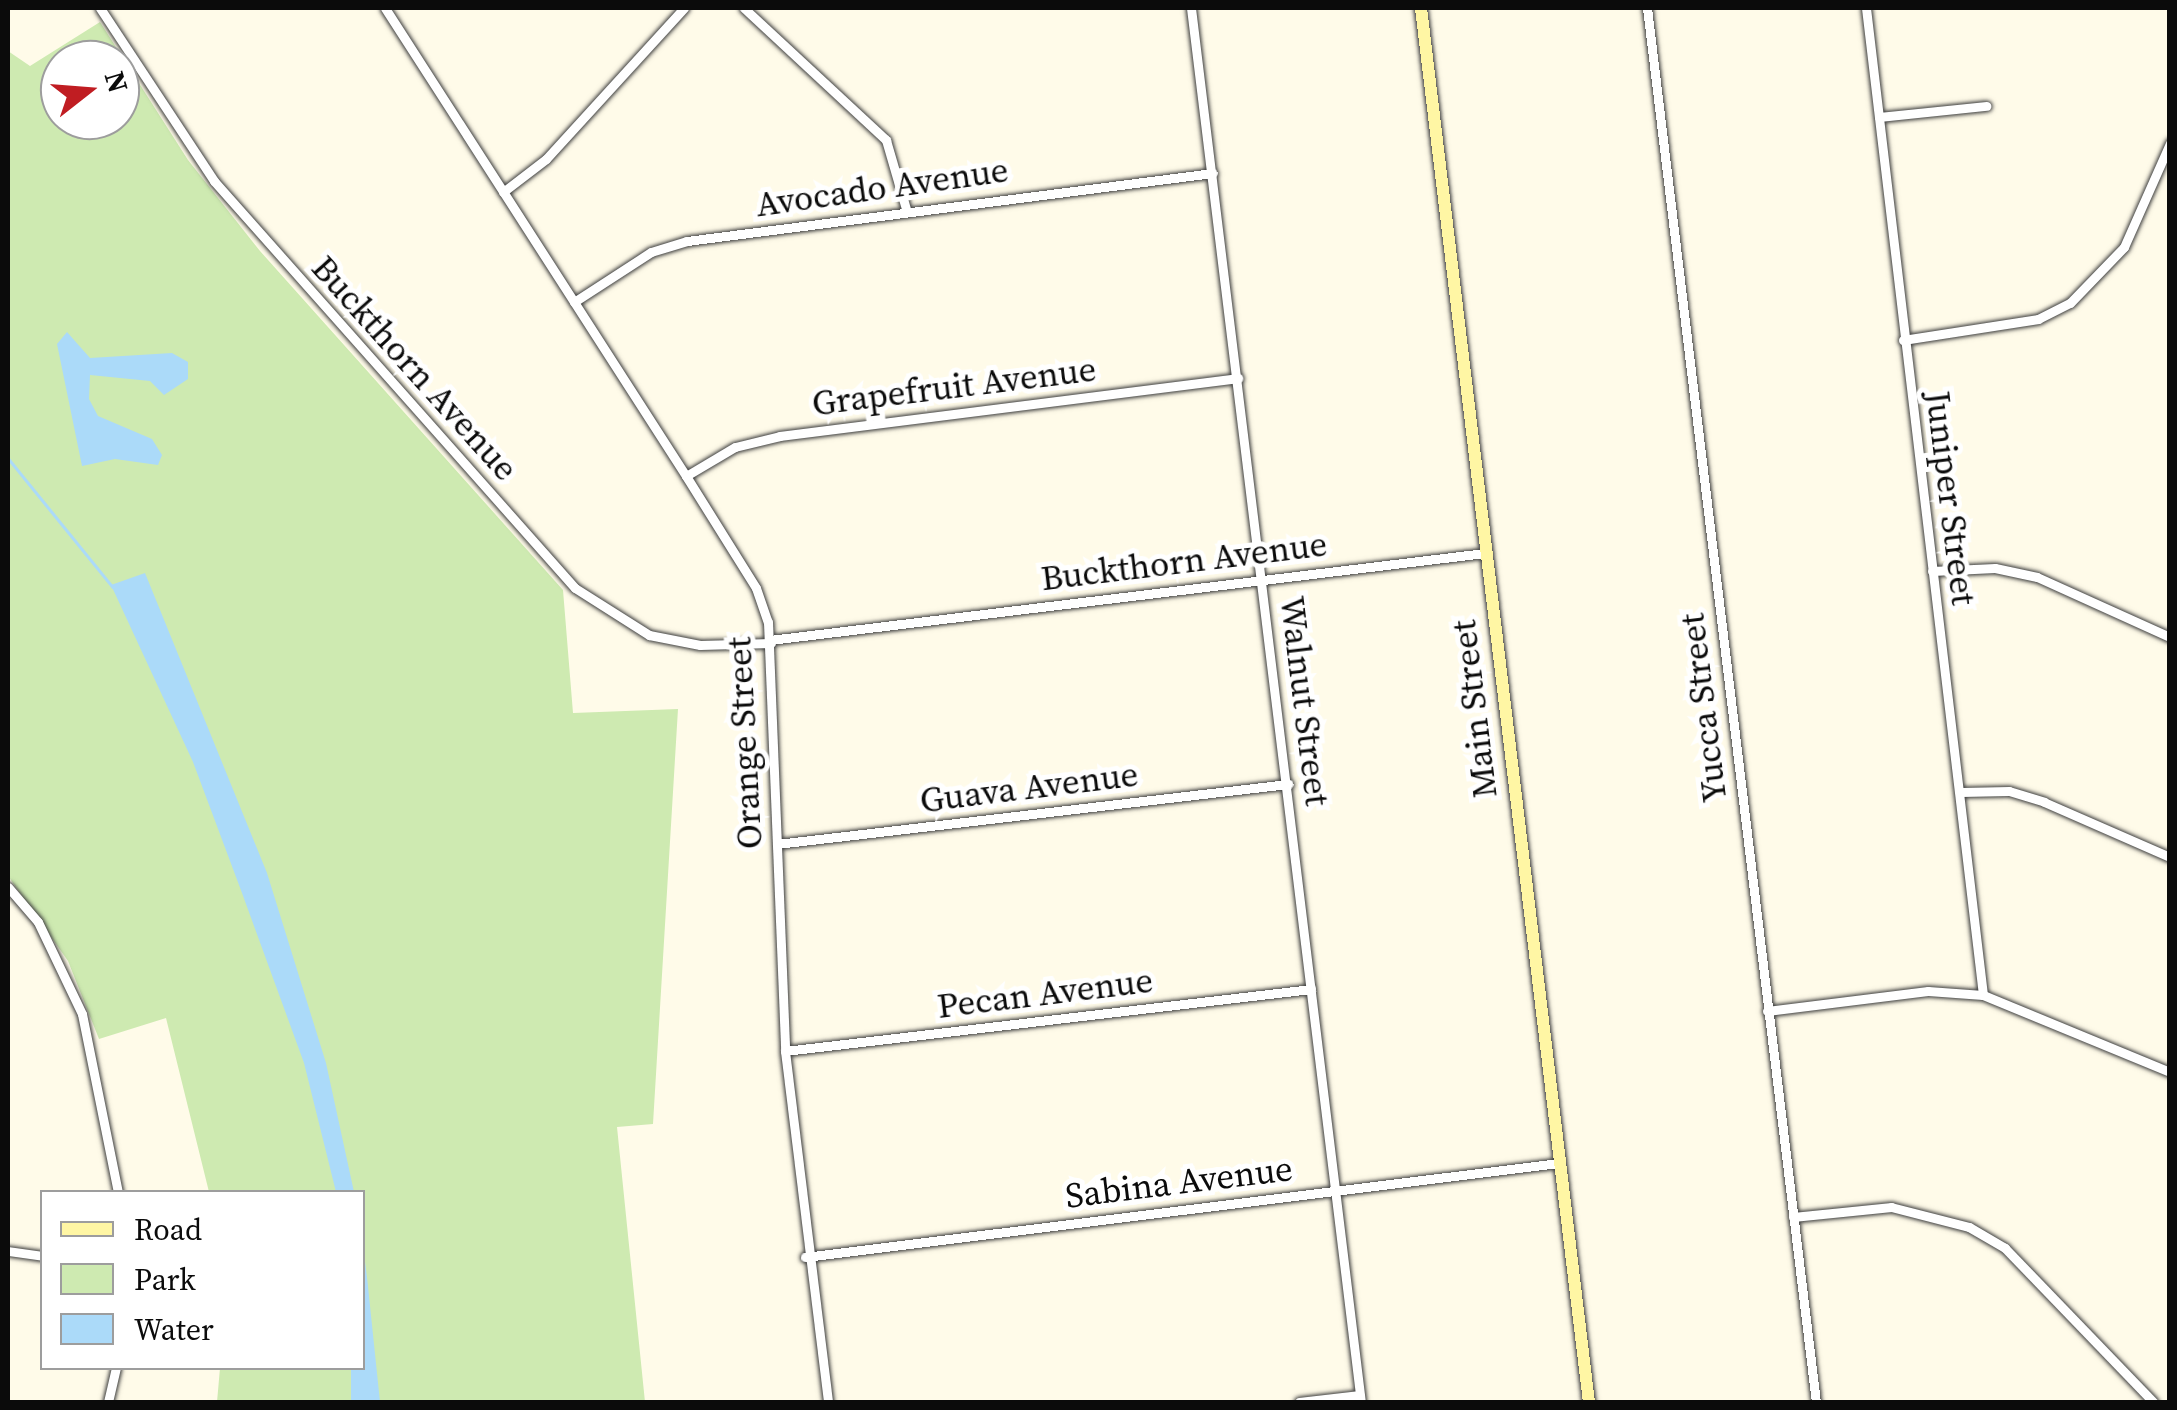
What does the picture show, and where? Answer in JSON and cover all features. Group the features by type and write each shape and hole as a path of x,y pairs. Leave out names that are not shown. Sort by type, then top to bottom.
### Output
{"main road":[{"name":"Main Street","path":"1421,8 1589,1402"}],"street":[{"name":"Buckthorn Avenue","path":"100,8 225,195 575,588 629,626 668,640 771,642 1485,554"},
{"path":"503,192 546,159 684,8"},
{"path":"744,8 886,140 906,209"},
{"name":"Walnut Street","path":"1191,8 1360,1399"},
{"name":"Yucca Street","path":"1647,8 1816,1402"},
{"name":"Juniper Street","path":"1866,8 1983,995"},
{"name":"Orange Street","path":"388,9 756,588 771,642 785,1051 805,1257 828,1402"},
{"path":"1878,117 1986,106"},
{"path":"1904,340 2038,319 2070,303 2124,248 2170,143"},
{"name":"Avocado Avenue","path":"574,302 669,246 906,209 1213,173"},
{"name":"Grapefruit Avenue","path":"686,476 735,447 780,436 1238,378"},
{"path":"1932,571 1995,568 2037,577 2170,637"},
{"name":"Guava Avenue","path":"776,844 1288,784"},
{"path":"1961,792 2009,791 2044,802 2170,857"},
{"path":"8,887 38,922 82,1014 118,1190"},
{"name":"Pecan Avenue","path":"785,1051 1311,989"},
{"path":"1767,1011 1928,991 1983,995 2170,1072"},
{"name":"Sabina Avenue","path":"805,1257 1559,1163"},
{"path":"1792,1216 1890,1208 1968,1226 2005,1248 2153,1402"},
{"path":"8,1251 40,1256"},
{"path":"108,1402 116,1370"},
{"path":"1299,1402 1360,1399"}],"green space":[{"path":"100,22 111,40 71,40"},
{"path":"8,51 30,66 40,60 40,140 140,140 140,85 188,160 260,251 563,590 573,713 678,709 653,1124 617,1127 645,1402 217,1402 220,1370 365,1370 365,1190 209,1190 166,1018 99,1039 68,961 8,876"}],"water":[{"path":"67,332 90,358 172,353 188,362 188,379 164,395 150,381 90,375 89,399 98,416 152,439 162,455 158,465 115,459 82,466 57,344"},
{"path":"145,573 267,873 326,1063 354,1190 336,1190 304,1063 242,893 193,762 111,585"},
{"path":"365,1265 380,1402 351,1402 351,1370 365,1370"}],"waterway":[{"path":"8,458 113,587"}]}
